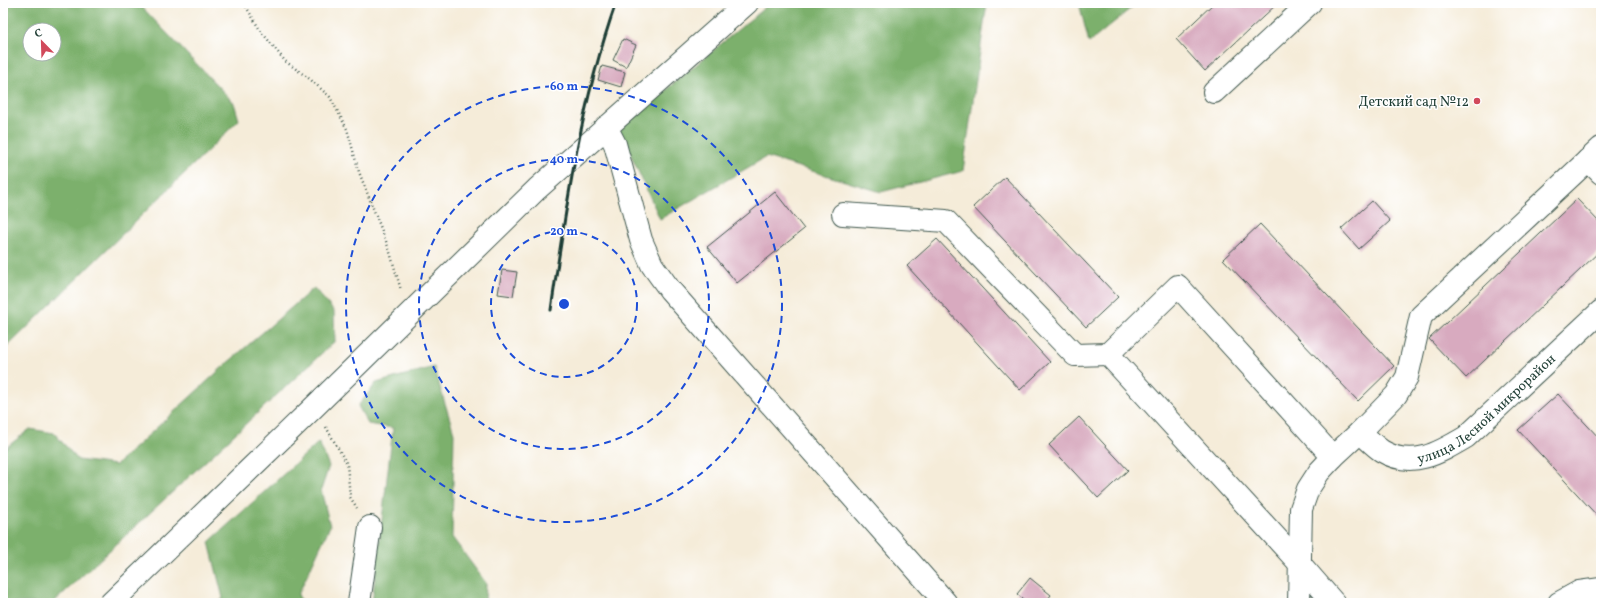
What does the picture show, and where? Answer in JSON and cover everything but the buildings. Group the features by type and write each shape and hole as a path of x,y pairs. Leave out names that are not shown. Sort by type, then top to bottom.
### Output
{"street":[{"path":"111,603 537,189 747,3"},
{"path":"1214,92 1310,3"},
{"path":"606,127 615,144 641,240 652,265 670,290 946,603"},
{"path":"1300,603 1302,509 1308,489 1319,472 1333,456 1360,432 1396,395 1407,377 1421,316 1597,160"},
{"path":"843,214 946,221 1075,355 1108,354 1178,286 1333,456"},
{"name":"улица Лесной микрорайон","path":"1360,432 1381,450 1400,458 1422,458 1442,451 1466,437 1601,311"},
{"path":"1108,354 1301,564 1334,603"},
{"path":"359,603 370,527"},
{"path":"1559,603 1579,592 1601,590"}],"path":[{"path":"244,3 260,30 285,61 311,80 330,97 347,129 359,172 389,248 408,316"},
{"path":"312,409 330,433 347,464 350,497 370,527"}],"green space":[{"path":"3,3 138,3 234,103 239,120 3,351"},
{"path":"770,3 987,3 963,171 881,192 766,157 660,219 619,129"},
{"path":"1079,3 1137,3 1089,43"},
{"path":"314,288 334,311 335,341 53,603 3,603 3,450 30,429 54,433 78,460 116,465 225,365"},
{"path":"434,367 454,433 452,537 486,583 485,603 372,603 393,428 368,424 358,406 376,383"},
{"path":"319,442 329,466 321,490 330,526 298,595 303,603 219,603 223,598 209,542"}],"railway":[{"path":"551,310 569,193 584,116 593,78 616,3"}],"place":[{"name":"Детский сад №12","path":"1477,101"}]}
